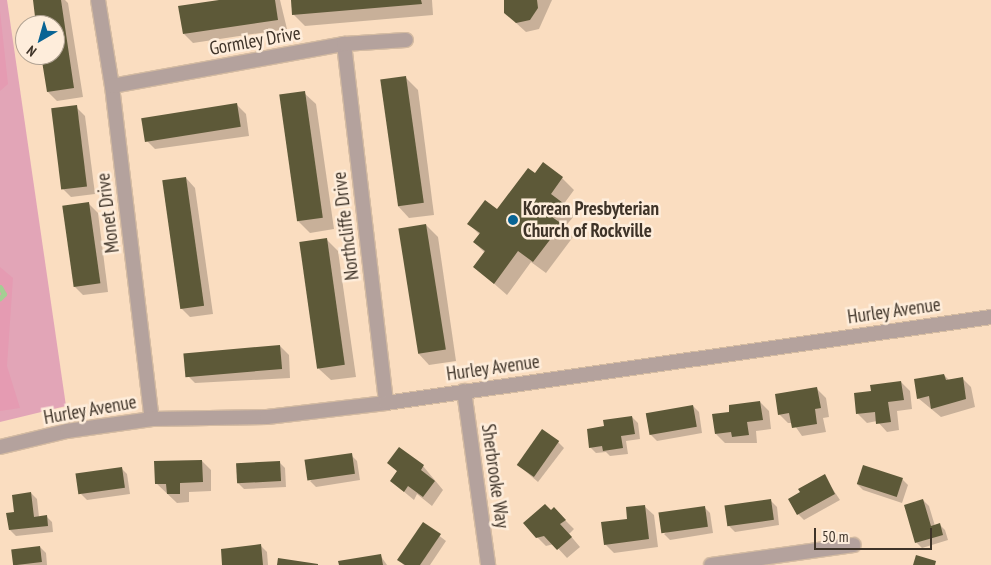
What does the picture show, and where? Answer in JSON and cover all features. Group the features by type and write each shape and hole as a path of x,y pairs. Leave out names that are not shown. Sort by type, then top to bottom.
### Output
{"street":[{"name":"Monet Drive","path":"100,1 152,419"},
{"name":"Gormley Drive","path":"112,86 344,44 406,40"},
{"name":"Northcliffe Drive","path":"344,44 386,403"},
{"name":"Hurley Avenue","path":"0,446 68,431 152,419 266,417 386,403 991,317"},
{"name":"Sherbrooke Way","path":"464,391 488,565"},
{"path":"711,565 854,545"}],"shaded area":[{"path":"0,0 7,0 66,406 0,422"},
{"path":"0,11 8,84 0,91"},
{"path":"0,267 13,278 7,366 20,408 0,411"}],"building":[{"path":"33,0 61,0 63,15 35,15"},
{"path":"219,0 275,0 278,20 183,34 178,6"},
{"path":"291,0 421,0 422,4 292,15"},
{"path":"504,0 537,0 538,8 530,20 516,23 504,13"},
{"path":"65,27 74,88 47,92 43,65 65,65"},
{"path":"406,76 424,203 398,206 380,80"},
{"path":"305,91 323,218 297,221 279,95"},
{"path":"237,103 241,127 145,142 141,118"},
{"path":"77,105 87,186 61,190 51,108"},
{"name":"Korean Presbyterian Church of Rockville","path":"543,162 563,177 551,194 563,203 552,217 562,224 533,262 518,251 494,284 473,267 485,251 473,242 480,233 467,224 485,200 497,209 528,168 535,173"},
{"path":"186,177 204,306 180,309 162,180"},
{"path":"89,202 100,283 74,287 62,206"},
{"path":"426,224 446,349 418,354 398,228"},
{"path":"327,238 345,365 317,369 299,242"},
{"path":"280,345 282,369 185,377 183,353"},
{"path":"944,374 946,380 963,377 966,399 931,409 929,396 917,399 914,379"},
{"path":"901,381 904,400 888,402 891,422 876,424 875,412 856,414 854,393 871,391 870,385"},
{"path":"817,387 821,408 815,409 817,424 792,428 789,413 778,415 775,394"},
{"path":"760,401 763,420 747,422 749,435 732,437 731,432 715,434 712,414 729,412 729,405"},
{"path":"693,405 697,427 650,435 646,413"},
{"path":"632,416 635,434 621,436 623,448 603,451 602,446 589,448 587,429 604,426 603,420"},
{"path":"542,429 559,441 534,477 517,465"},
{"path":"399,447 424,465 421,470 435,481 423,497 408,486 404,492 390,481 397,471 387,463"},
{"path":"352,453 355,474 307,480 304,460"},
{"path":"202,460 203,482 180,483 180,494 167,494 166,484 155,484 154,461"},
{"path":"280,461 281,481 237,483 236,463"},
{"path":"863,465 903,478 897,497 857,484"},
{"path":"122,467 125,488 78,494 75,474"},
{"path":"825,474 835,494 797,515 788,499 800,492 798,489"},
{"path":"31,492 34,517 47,515 48,526 9,530 6,513 14,512 12,495"},
{"path":"771,499 774,520 727,526 724,506"},
{"path":"923,499 931,526 940,523 943,535 915,543 904,505"},
{"path":"545,504 551,510 554,507 566,520 560,524 572,537 557,550 544,536 536,538 523,523"},
{"path":"645,505 649,539 604,545 601,522 627,519 626,507"},
{"path":"705,506 708,527 661,533 658,513"},
{"path":"423,522 441,534 420,565 405,565 397,560"},
{"path":"261,544 263,565 222,565 221,549"},
{"path":"40,546 42,562 13,565 11,550"},
{"path":"381,554 383,565 339,565 338,561"},
{"path":"916,555 936,561 935,565 913,565"},
{"path":"278,558 318,564 318,565 277,565"}],"waterway":[{"path":"0,287 4,294 0,298"}],"place":[{"name":"Korean Presbyterian Church of Rockville","path":"513,220"}]}
